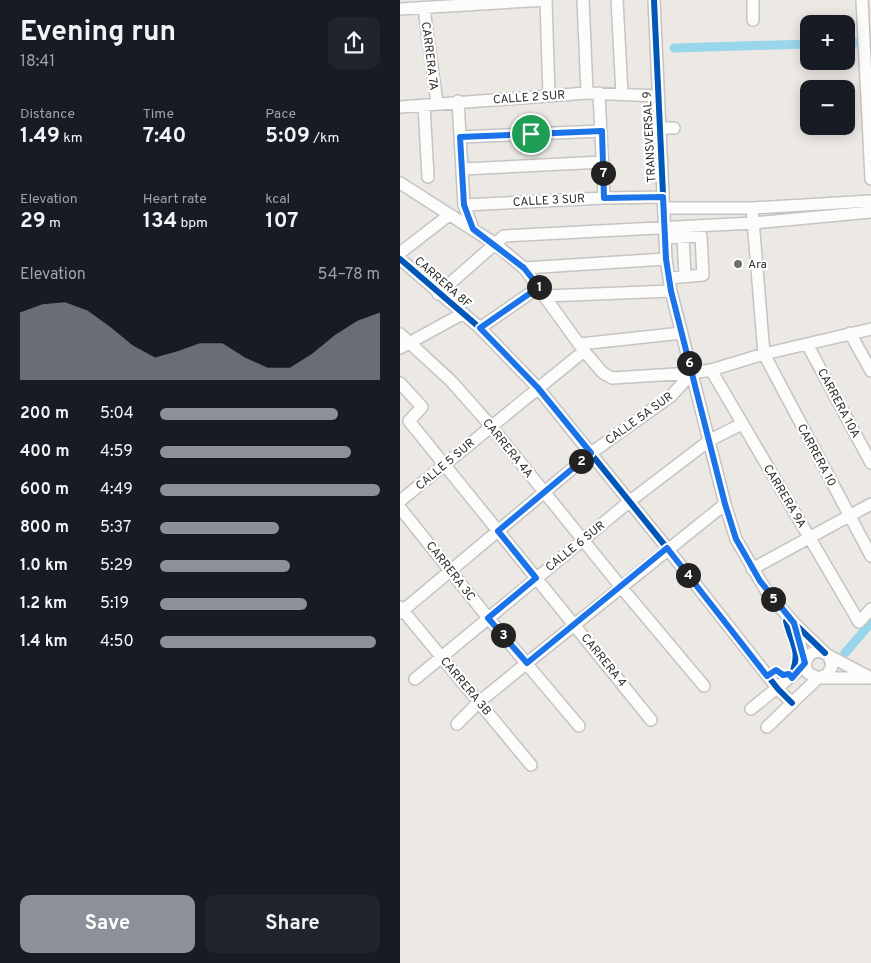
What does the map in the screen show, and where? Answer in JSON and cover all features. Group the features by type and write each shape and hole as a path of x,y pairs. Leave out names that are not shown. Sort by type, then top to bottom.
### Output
{"street":[{"path":"400,9 448,3 546,0 549,96"},
{"path":"583,0 587,93"},
{"path":"617,0 622,94"},
{"name":"TRANSVERSAL 9","path":"654,0 666,259 671,291 725,504 736,539 768,594 794,623 827,654 871,678"},
{"path":"753,0 753,20"},
{"path":"862,0 871,179"},
{"name":"CARRERA 7A","path":"417,6 436,104"},
{"name":"CALLE 2 SUR","path":"400,107 458,101 587,93 658,96"},
{"path":"599,93 604,198"},
{"path":"400,98 400,107"},
{"path":"458,101 464,205 473,229"},
{"name":"CARRERA 7A","path":"424,104 428,177"},
{"path":"659,128 674,128"},
{"path":"460,137 602,131"},
{"path":"463,169 603,162"},
{"path":"400,183 494,243 524,268 582,348 603,374 612,378 711,370 764,354 871,329"},
{"name":"CALLE 3 SUR","path":"464,205 604,198 752,208 871,201"},
{"path":"752,208 764,354"},
{"path":"438,294 504,236 664,233 871,212"},
{"path":"400,253 449,215"},
{"path":"664,233 683,238 701,236 703,275 669,278"},
{"path":"683,238 685,276"},
{"name":"CARRERA 8F","path":"400,259 438,294 480,328 538,388 778,689 792,704"},
{"path":"524,268 666,259"},
{"path":"480,328 542,291 671,291"},
{"path":"403,342 462,314"},
{"path":"582,348 682,333"},
{"path":"850,333 871,371"},
{"name":"CARRERA 4A","path":"403,342 451,381 704,686"},
{"name":"CARRERA 10A","path":"808,344 871,463"},
{"name":"CALLE 5 SUR","path":"400,501 538,388 582,348"},
{"name":"CARRERA 10","path":"764,354 871,556"},
{"name":"CARRERA 9A","path":"711,370 859,622 871,609"},
{"name":"CALLE 5A SUR","path":"401,610 452,571 591,453 671,396 692,373"},
{"name":"CARRERA 4","path":"400,382 421,405 421,408 409,421 651,720"},
{"name":"CALLE 6 SUR","path":"415,678 630,501 710,440 742,424"},
{"path":"457,724 479,702 621,588 667,548 725,504"},
{"path":"752,569 871,504"},
{"name":"CARRERA 3C","path":"400,508 488,618 580,726"},
{"name":"CARRERA 3B","path":"401,610 531,765"},
{"name":"TRANSVERSAL 9","path":"794,623 805,664"},
{"path":"751,709 778,689 805,664 810,654 815,652 827,654 832,666 827,675 820,678 767,727"},
{"path":"805,664 810,676 820,678"},
{"name":"TRANSVERSAL 9","path":"820,678 871,678"}],"waterway":[{"path":"855,43 871,42"},
{"path":"674,48 800,44"},
{"path":"845,653 871,623"}],"cycle path":[{"path":"654,0 666,259 671,291 725,504 736,539 768,594 825,653"},
{"path":"400,259 480,328 538,388 778,689 792,703"},
{"path":"767,676 776,670 787,676 792,673 795,665 794,647 786,621 788,616"}],"place":[{"name":"Ara","path":"738,264"}],"route":[{"path":"602,131 604,198 663,197 666,259 671,291 725,504 736,539 752,569 768,594 794,623 805,665 792,678 789,674 787,676 783,675 776,670 767,676 667,548 621,588 527,663 488,618 536,578 498,531 591,453 538,388 480,328 539,287 524,268 494,243 473,229 464,205 460,137 531,134 602,131"}]}
